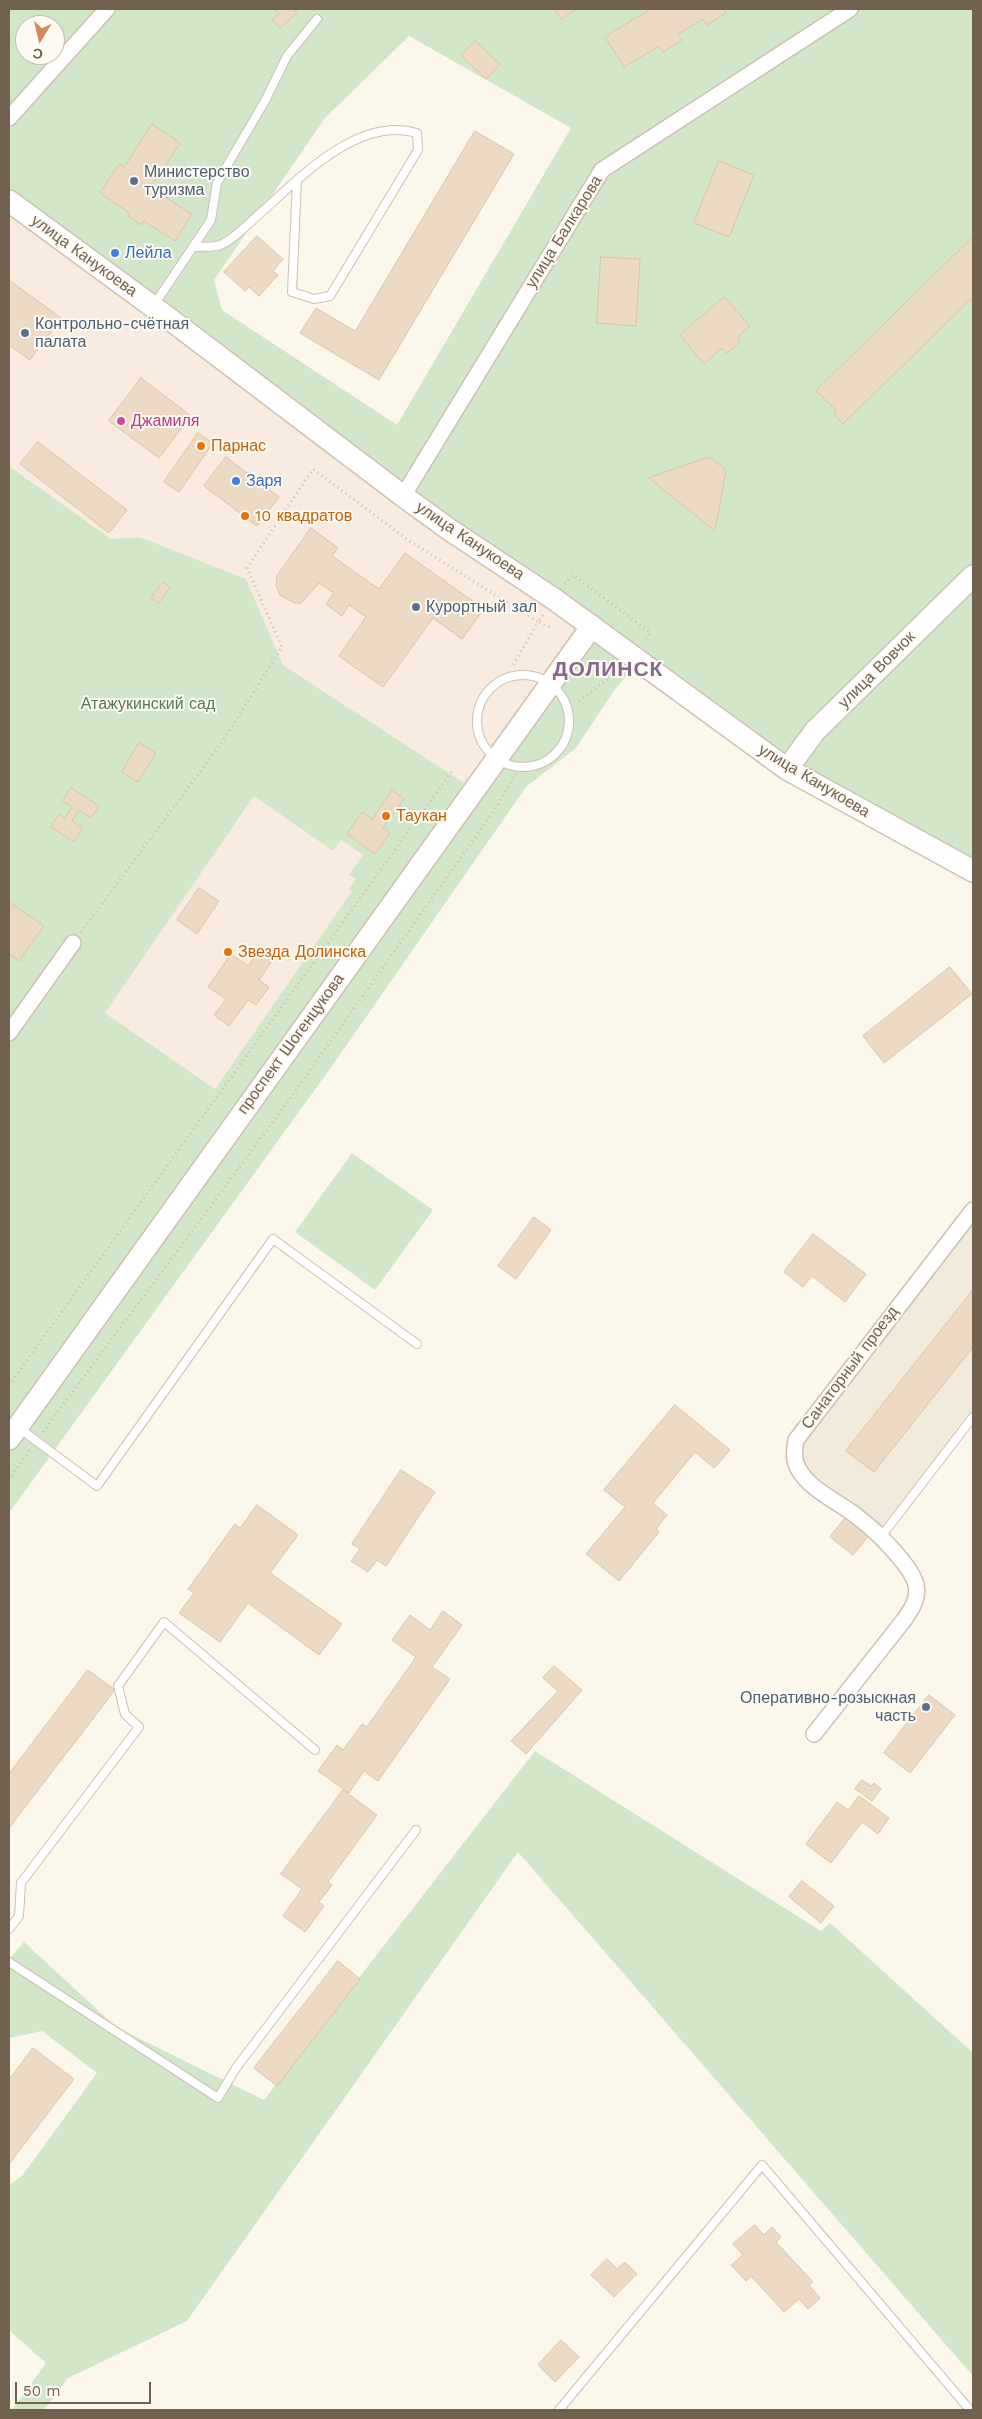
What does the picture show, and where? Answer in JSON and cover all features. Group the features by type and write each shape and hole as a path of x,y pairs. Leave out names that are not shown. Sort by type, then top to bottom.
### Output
{"street":[{"path":"9,118 107,9"},
{"name":"улица Балкарова","path":"403,496 602,170 850,9"},
{"name":"улица Канукоева","path":"9,201 152,306 403,496 592,626 787,769 973,871"},
{"name":"улица Вовчок","path":"787,769 815,731 973,576"},
{"name":"проспект Шогенцукова","path":"13,1433 592,626"},
{"path":"9,1033 72,943"},
{"name":"Санаторный проезд","path":"814,1734 912,1608 916,1591 912,1575 880,1538 860,1518 820,1490 799,1471 794,1456 796,1440 973,1210"}],"lane":[{"path":"152,306 211,220 217,183 266,99 287,56 317,19"},
{"path":"193,246 220,246 243,228 297,181 338,148 370,135 402,129 417,133 418,150 330,296 314,299 292,292 297,181"},
{"path":"520,674 537,677 552,684 563,698 569,714 568,732 560,748 548,760 531,766 514,766 498,759 486,748 478,733 477,717 481,701 491,687 504,678 520,674"},
{"path":"13,1433 36,1440 97,1486 273,1239 417,1344"},
{"path":"880,1538 973,1417"},
{"path":"9,1929 19,1916 21,1883 139,1727 125,1714 118,1686 164,1622 315,1750"},
{"path":"9,1962 218,2098 236,2068 416,1830"},
{"path":"559,2410 762,2165 970,2410"}],"path":[{"path":"72,943 223,741 282,646 248,568 313,469 408,540 538,622 552,628"},
{"path":"561,588 573,575 650,632 646,639"},
{"path":"512,667 543,615"},
{"path":"603,667 612,676"},
{"path":"579,701 618,672"},
{"path":"9,1385 452,771"},
{"path":"9,1480 36,1440 284,1106 496,808 516,773"}],"shaded area":[{"path":"9,201 592,626 475,790 283,665 246,579 141,537 111,539 9,466"},
{"name":"Звезда Долинска","path":"254,796 333,851 341,840 363,855 349,875 356,879 349,889 352,891 215,1089 104,1013"},
{"path":"973,1210 973,1417 880,1538 820,1490 794,1449"}],"green space":[{"name":"Атажукинский сад","path":"9,9 973,9 973,871 847,803 638,661 613,692 576,748 526,787 332,1066 9,1513 9,466 111,539 140,537 246,579 283,665 475,790 592,626 9,201","holes":["409,36 571,128 397,425 222,310 214,280 325,118","254,796 333,851 341,840 363,855 349,875 356,879 349,889 352,891 215,1089 105,1013"]},
{"path":"352,1153 433,1210 375,1290 295,1232"},
{"path":"535,1751 821,1931 830,1923 973,2053 973,2376 518,1852 187,2321 68,2378 44,2410 12,2410 46,2363 9,2330 9,2185 22,2176 97,2073 42,2031 9,2038 9,1956 11,1957 24,1942 116,2027 264,2100"}],"building":[{"path":"274,9 293,9 297,13 280,28 272,19 279,14"},
{"path":"555,9 576,9 562,19"},
{"path":"651,9 723,9 726,13 707,25 703,19 678,34 682,40 663,52 659,46 624,67 605,37"},
{"path":"475,41 500,64 486,79 461,56"},
{"path":"152,124 180,143 153,184 164,191 162,195 192,214 175,241 144,221 142,225 128,216 130,213 100,193 119,164 124,167"},
{"path":"475,131 514,154 379,380 300,333 316,308 355,331"},
{"path":"719,161 754,175 729,237 694,223"},
{"path":"257,236 283,259 273,271 278,275 259,296 249,287 245,291 224,272"},
{"path":"973,237 973,297 843,424 834,414 837,411 816,391"},
{"path":"601,257 640,259 636,326 597,323"},
{"path":"9,280 61,318 30,360 9,345"},
{"path":"724,297 750,326 737,338 741,341 727,353 722,348 704,364 680,335"},
{"path":"141,378 191,416 159,458 109,421"},
{"path":"198,433 213,443 179,492 164,482"},
{"path":"38,442 127,510 109,533 20,464"},
{"path":"226,457 279,497 257,526 204,486"},
{"path":"710,457 726,470 715,531 649,478"},
{"name":"Курортный зал","path":"311,528 338,548 332,556 379,589 405,553 484,609 462,639 433,618 383,687 339,656 366,617 349,605 342,616 326,604 334,593 319,583 301,603 294,603 280,595 276,585 277,576"},
{"path":"163,582 170,587 159,603 151,598"},
{"path":"139,743 156,753 138,782 122,772"},
{"path":"71,788 99,806 91,818 79,810 72,821 83,828 74,842 51,827 59,814 65,818 72,807 63,801"},
{"path":"392,790 404,799 383,828 390,833 375,854 347,834 362,812 372,819"},
{"path":"199,888 219,901 197,934 177,920"},
{"path":"9,902 44,926 19,961 9,954"},
{"path":"260,948 274,958 259,980 269,987 256,1005 248,1000 229,1026 214,1015 226,999 208,987 231,954 248,966"},
{"path":"950,967 972,994 884,1063 863,1036"},
{"path":"534,1217 551,1230 516,1279 498,1266"},
{"path":"813,1234 866,1274 845,1302 812,1276 803,1287 784,1272"},
{"path":"973,1290 973,1347 874,1472 846,1451"},
{"path":"675,1405 730,1450 714,1468 695,1452 653,1503 667,1515 656,1529 659,1532 619,1581 586,1554 625,1507 604,1490"},
{"path":"401,1470 435,1492 386,1566 377,1560 368,1572 351,1561 360,1549 352,1544"},
{"path":"257,1505 298,1535 270,1573 342,1624 319,1655 248,1603 220,1642 179,1613 194,1593 188,1589 235,1524 240,1528"},
{"path":"847,1516 870,1534 853,1555 830,1537"},
{"path":"443,1611 462,1625 432,1667 450,1679 378,1781 364,1771 349,1793 318,1771 337,1745 343,1750 362,1724 367,1727 416,1657 392,1640 410,1615 430,1630"},
{"path":"554,1666 582,1690 526,1754 511,1741 558,1691 543,1678"},
{"path":"88,1670 115,1690 9,1828 9,1774"},
{"path":"929,1695 955,1715 910,1773 884,1753"},
{"path":"862,1780 871,1786 874,1783 881,1789 872,1801 855,1789"},
{"path":"343,1790 377,1815 328,1882 332,1885 319,1902 324,1906 305,1932 283,1916 302,1889 281,1874"},
{"path":"859,1796 889,1818 878,1834 862,1822 831,1863 806,1844 837,1802 848,1810"},
{"path":"802,1881 834,1906 821,1923 789,1897"},
{"path":"338,1961 360,1979 277,2086 254,2068"},
{"path":"33,2048 74,2079 9,2164 9,2080"},
{"path":"755,2225 764,2235 772,2227 781,2237 776,2242 813,2282 809,2285 820,2298 808,2309 799,2299 784,2312 751,2276 746,2281 731,2265 743,2255 733,2244"},
{"path":"607,2259 617,2269 625,2262 637,2274 614,2297 591,2275"},
{"path":"561,2340 579,2357 555,2382 538,2365"}],"place":[{"name":"Министерство туризма","path":"134,181"},
{"name":"Лейла","path":"115,253"},
{"name":"Контрольно-счётная палата","path":"25,333"},
{"name":"Джамиля","path":"121,421"},
{"name":"Парнас","path":"201,446"},
{"name":"Заря","path":"236,481"},
{"name":"10 квадратов","path":"245,516"},
{"name":"Курортный зал","path":"416,607"},
{"name":"Таукан","path":"386,816"},
{"name":"Звезда Долинска","path":"228,952"},
{"name":"Оперативно-розыскная часть","path":"926,1707"}],"district":[{"name":"ДОЛИНСК","path":"608,670"}]}
